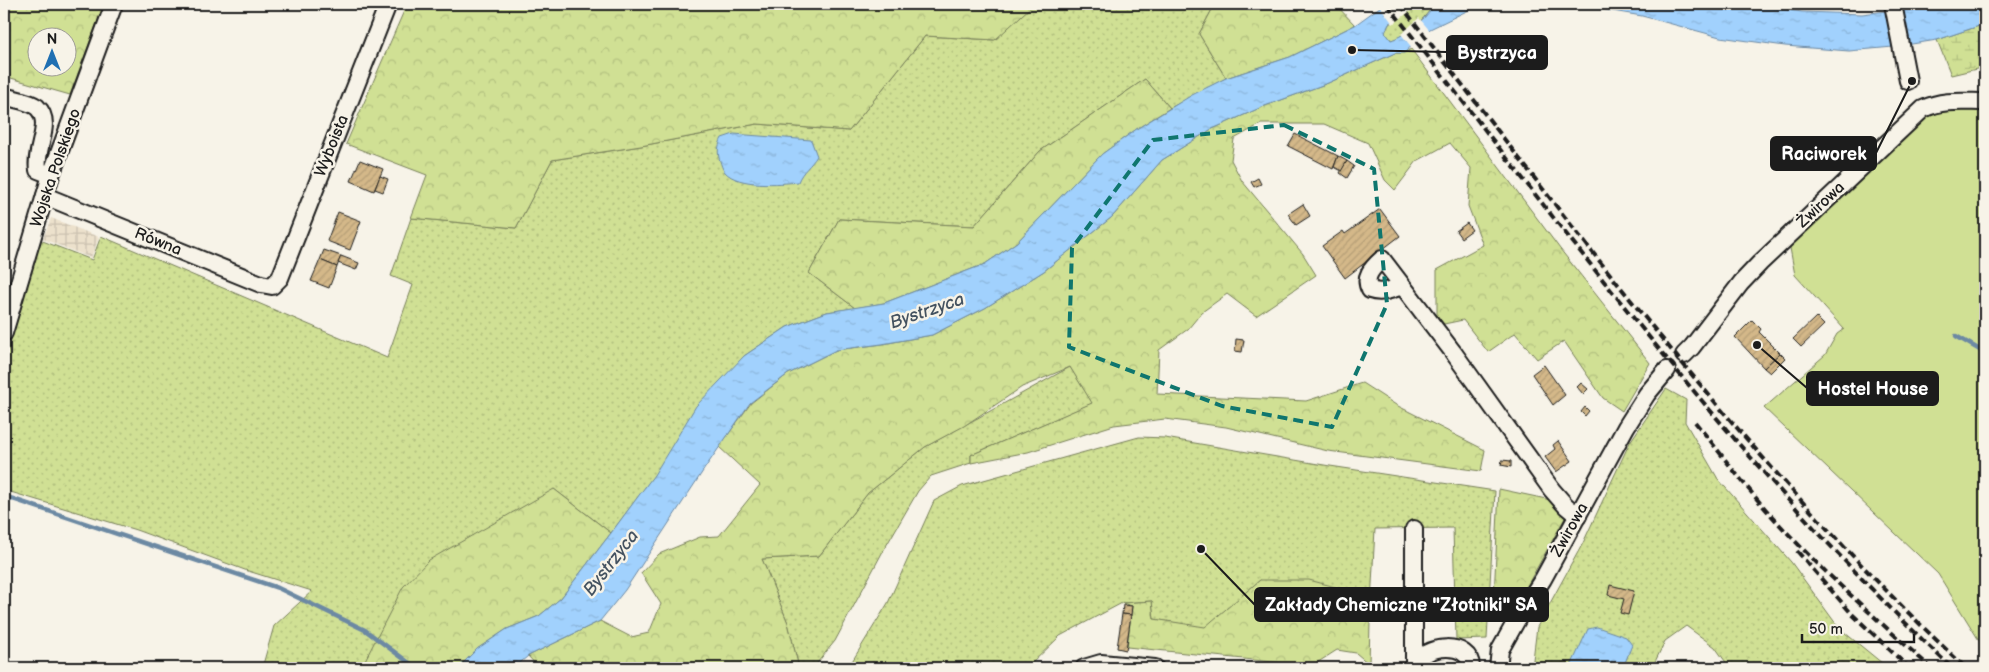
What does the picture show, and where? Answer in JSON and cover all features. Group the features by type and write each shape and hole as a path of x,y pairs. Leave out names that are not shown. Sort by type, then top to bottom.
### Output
{"street":[{"name":"Wojska Polskiego","path":"4,333 51,175 114,4"},
{"name":"Wyboista","path":"272,286 280,278 388,4"},
{"path":"1893,4 1908,81"},
{"path":"4,96 36,106 44,117 45,128 36,161 38,170 51,175"},
{"name":"Żwirowa","path":"1684,355 1741,283 1760,263 1923,109 1944,102 1985,102"},
{"name":"Równa","path":"45,196 261,284 272,286"},
{"path":"1402,286 1453,352 1552,490 1578,516"},
{"name":"Żwirowa","path":"1498,668 1500,650 1519,616 1543,579 1647,394 1667,370"},
{"path":"1413,666 1414,530"},
{"path":"1413,666 1421,656 1445,648 1462,653 1471,664 1471,668"},
{"path":"1084,668 1101,663 1155,668"}],"highlighted area":[{"path":"1284,125 1374,169 1387,304 1332,427 1222,406 1069,347 1072,248 1153,140"}],"shaded area":[{"path":"51,218 99,237 91,258 43,239"}],"green space":[{"path":"8,4 104,4 78,74 78,28 28,28 28,78 76,78 70,95 4,76 4,17"},
{"path":"407,4 1034,4 995,40 925,36 849,131 757,124 641,146 552,160 516,228 411,218 427,175 346,144"},
{"path":"1034,4 1215,4 1199,34 1226,78 1170,108 1145,79 1040,151 974,226 839,219 809,273 855,308 827,312 787,327 744,356 611,533 554,489 361,668 262,668 274,626 312,591 245,570 136,530 4,490 4,364 40,240 92,260 101,236 387,358 413,285 391,276 411,218 516,228 552,160 641,146 757,124 849,131 925,36 994,40"},
{"path":"1215,4 1335,4 1355,25 1290,57 1226,78 1199,34"},
{"path":"1415,4 1433,4 1426,15 1415,26 1391,40 1385,32 1389,24"},
{"path":"1985,24 1985,67 1951,75 1937,40"},
{"path":"1411,49 1560,249 1650,363 1622,411 1603,398 1564,341 1537,359 1515,333 1488,352 1463,320 1444,324 1437,315 1437,270 1483,245 1468,206 1471,168 1450,143 1417,161 1395,190 1385,180 1368,143 1324,124 1261,124 1234,139 1231,160 1242,181 1303,254 1316,275 1256,316 1227,294 1202,312 1188,329 1159,350 1157,394 1306,401 1362,383 1396,405 1485,450 1481,471 1328,451 1226,427 1165,419 1114,425 1028,452 971,463 971,455 1092,403 1070,367 1022,387 964,426 925,447 868,493 819,556 762,559 788,623 799,668 539,668 528,656 600,621 631,637 649,633 661,604 641,573 659,554 700,537 719,536 760,485 719,447 751,403 788,374 836,350 932,335 985,308 1044,271 1112,217 1162,160 1210,130 1262,107 1328,83 1395,53 1404,53"},
{"path":"1145,79 1170,108 1102,154 1017,242 985,264 884,303 855,308 809,273 839,219 974,226 1040,151"},
{"path":"1985,108 1985,650 1938,574 1764,408 1825,355 1837,334 1844,329 1795,275 1790,248 1793,240 1919,122 1941,110"},
{"path":"1070,367 1093,403 971,455 971,463 931,476 918,491 835,641 813,668 799,668 788,623 762,559 819,556 868,493 925,447"},
{"path":"1666,389 1686,400 1685,422 1718,479 1791,562 1839,628 1888,668 1730,668 1715,647 1686,626 1665,641 1652,668 1532,668 1537,627 1583,543 1630,442"},
{"path":"1139,437 1165,438 1495,491 1487,639 1456,640 1453,528 1375,529 1370,621 1359,621 1260,580 1205,628 1154,619 1152,601 1122,603 1060,636 1027,668 848,668 888,603 934,501 962,486"},
{"path":"554,489 611,533 561,598 539,616 507,629 477,649 458,668 361,668 403,587 429,560"},
{"path":"1499,489 1551,500 1566,516 1514,609 1494,598"},
{"path":"1260,580 1309,580 1343,589 1359,620 1370,621 1369,664 1356,653 1337,650 1312,666 1127,647 1132,606 1122,603 1152,601 1154,619 1205,627"}],"water":[{"path":"1384,4 1415,4 1389,24 1385,32 1391,40 1416,25 1427,14 1433,4 1481,4 1430,29 1404,53 1395,53 1328,83 1262,107 1210,130 1162,160 1112,217 1044,271 985,308 932,335 836,350 788,374 750,403 625,590 600,621 528,656 514,668 458,668 477,649 507,629 539,616 561,598 654,475 696,406 744,356 787,327 827,312 884,303 985,264 1017,242 1102,154 1138,128 1192,95 1226,78 1290,57 1355,25"},
{"path":"1571,4 1745,4 1802,12 1862,14 1903,9 1922,4 1985,4 1985,24 1937,40 1849,51 1785,46 1720,37 1642,16"},
{"path":"734,134 811,140 817,156 798,182 760,183 739,180 731,177 724,171 718,155 722,138"},
{"path":"1597,627 1626,637 1632,645 1623,668 1570,668 1588,629"}],"pier":[{"path":"1380,4 1409,4 1413,9 1393,24"},
{"path":"1419,18 1431,32 1413,49 1401,34"}],"building":[{"path":"1295,134 1338,156 1333,169 1288,146"},
{"path":"1338,156 1347,161 1342,171 1334,167"},
{"path":"360,160 383,169 374,191 351,181"},
{"path":"1347,161 1354,166 1347,178 1340,173"},
{"path":"380,176 388,179 383,192 375,189"},
{"path":"1258,178 1261,184 1254,187 1251,182"},
{"path":"1303,204 1310,216 1296,225 1288,214"},
{"path":"1380,209 1400,236 1345,278 1322,246 1343,231 1345,234"},
{"path":"338,212 361,221 350,250 327,241"},
{"path":"1467,223 1472,230 1461,238 1456,231"},
{"path":"324,250 341,256 337,267 320,260"},
{"path":"341,256 359,263 356,270 338,263"},
{"path":"320,260 337,267 329,288 311,281"},
{"path":"1816,317 1824,325 1801,347 1793,339"},
{"path":"1752,320 1761,329 1759,332 1780,353 1764,368 1735,337"},
{"path":"1236,339 1244,340 1242,352 1235,351"},
{"path":"1780,353 1785,358 1770,373 1764,368"},
{"path":"1544,365 1565,395 1553,405 1532,374"},
{"path":"1581,383 1588,389 1583,394 1577,387"},
{"path":"1585,407 1589,411 1585,416 1581,412"},
{"path":"1558,441 1572,461 1556,472 1545,457 1555,449 1553,445"},
{"path":"1502,460 1511,461 1511,467 1501,465"},
{"path":"1610,585 1634,591 1628,615 1620,613 1624,599 1608,595"},
{"path":"1123,605 1132,606 1131,615 1122,614"},
{"path":"1122,614 1131,615 1126,650 1117,648"}],"waterway":[{"path":"1956,336 1985,353"},
{"path":"4,496 278,588 365,630 416,668"}],"railway":[{"path":"1387,4 1589,262 1727,430 1799,512 1874,591 1952,668"},
{"path":"1400,4 1601,263 1740,431 1812,513 1888,592 1966,668"},
{"path":"1695,422 1750,491 1788,534 1848,593 1931,668"},
{"path":"1797,551 1852,614 1909,668"}],"place":[{"name":"Bystrzyca","path":"1352,50"},
{"name":"Raciworek","path":"1912,81"},
{"name":"Hostel House","path":"1757,345"},
{"name":"Zakłady Chemiczne \"Złotniki\" SA","path":"1201,549"}]}
